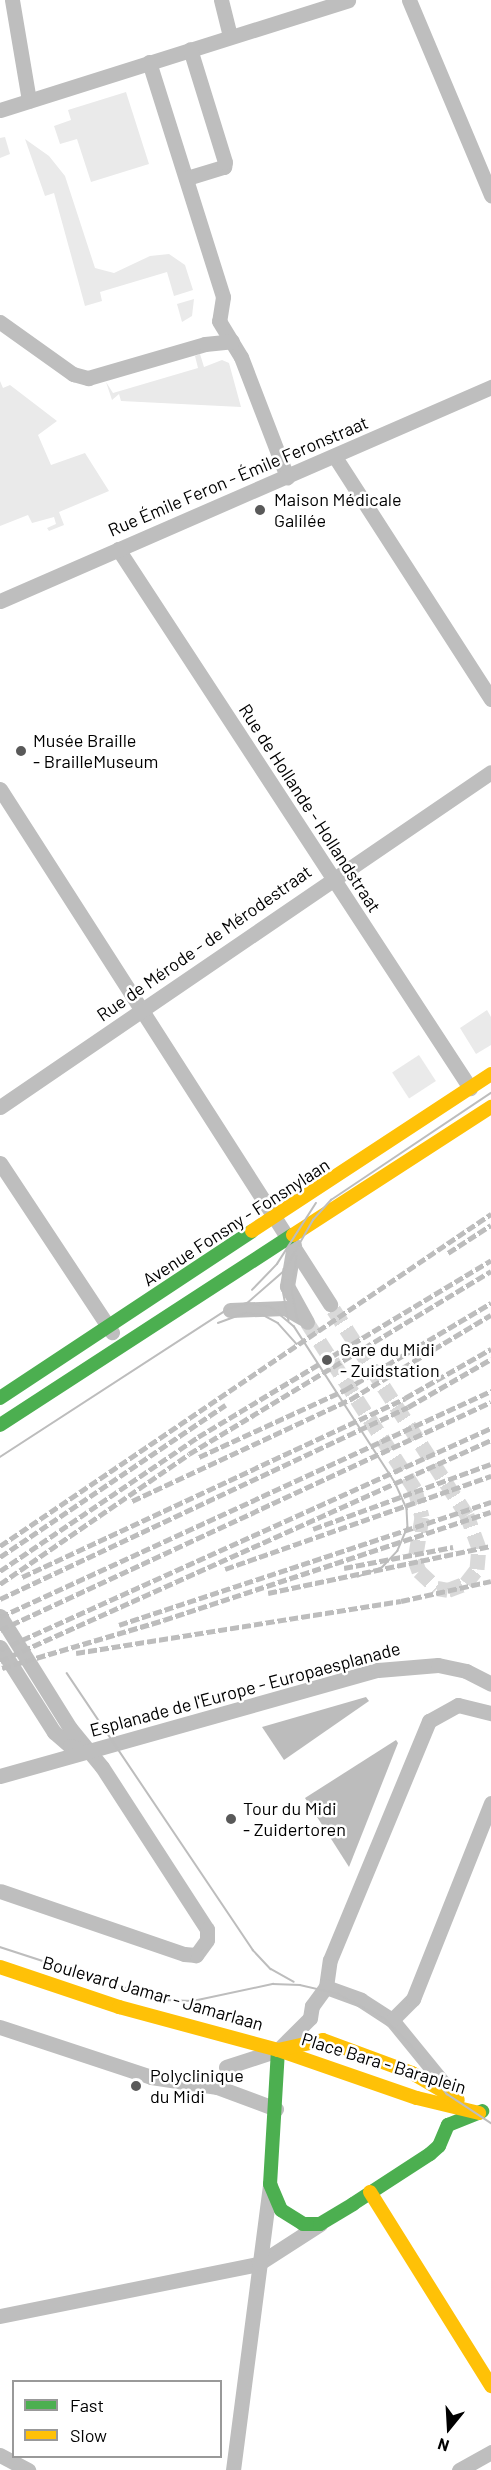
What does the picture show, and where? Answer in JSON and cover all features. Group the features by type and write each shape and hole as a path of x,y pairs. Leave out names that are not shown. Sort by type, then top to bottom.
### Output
{"main road":[{"name":"Avenue Fonsny - Fonsnylaan","path":"0,1398 491,1074"},
{"path":"0,1425 120,1345 291,1241 491,1107"},
{"name":"Boulevard Jamar - Jamarlaan","path":"0,1967 119,2007 278,2050"},
{"name":"Place Bara - Baraplein","path":"278,2050 323,2040 412,2073 487,2113"},
{"name":"Place Bara - Baraplein","path":"270,2184 278,2050"},
{"name":"Place Bara - Baraplein","path":"278,2050 417,2098 487,2113"},
{"name":"Place Bara - Baraplein","path":"320,2224 430,2154 440,2146 448,2125 487,2113"},
{"path":"270,2184 273,2197 291,2218 303,2224 320,2224"},
{"path":"370,2192 491,2386"}],"street":[{"path":"12,0 29,101"},
{"path":"221,0 230,36"},
{"path":"0,110 348,0"},
{"path":"410,0 491,195"},
{"path":"187,178 224,167 225,162 190,49"},
{"path":"149,62 224,297 219,321 232,341 287,477"},
{"path":"0,322 73,374 88,378 205,344 232,341"},
{"name":"Rue Émile Feron - Émile Feronstraat","path":"0,602 491,387"},
{"path":"335,457 491,699"},
{"name":"Rue de Hollande - Hollandstraat","path":"118,549 470,1088"},
{"name":"Rue de Mérode - de Mérodestraat","path":"0,1107 143,1011 332,877 491,772"},
{"path":"0,789 276,1216 330,1304"},
{"path":"0,1163 120,1345"},
{"path":"230,1310 285,1308 307,1322 287,1286 291,1241"},
{"path":"272,1277 293,1299"},
{"path":"0,1616 207,1929 203,1949 196,1955 184,1953 0,1891"},
{"path":"0,1647 54,1732 69,1746 88,1752"},
{"name":"Esplanade de l'Europe - Europaesplanade","path":"3,1778 88,1752 409,1665 451,1667 491,1684"},
{"path":"326,1987 330,1960 429,1721 458,1705 482,1707 491,1713"},
{"path":"392,2020 413,1999 491,1803"},
{"name":"Place Bara - Baraplein","path":"278,2050 310,2018 312,2006 326,1987 361,2000 392,2020 452,2093 487,2113"},
{"path":"0,2027 151,2077 217,2087 276,2109"},
{"name":"Boulevard Jamar - Jamarlaan","path":"226,2067 278,2050"},
{"name":"Place Bara - Baraplein","path":"258,2264 270,2184"},
{"name":"Place Bara - Baraplein","path":"258,2264 320,2224"},
{"path":"0,2316 258,2264 233,2470"},
{"path":"459,2470 491,2452"},
{"path":"0,2455 28,2470"}],"shaded area":[{"path":"126,92 149,164 91,182 77,139 60,144 54,126 71,120 68,110"},
{"path":"5,137 10,154 0,158 0,138"},
{"path":"25,139 49,156 65,176 95,268 114,273 150,256 169,254 185,265 193,290 174,296 167,272 100,292 102,301 85,306 54,193 45,196"},
{"path":"194,299 192,316 182,322 177,304"},
{"path":"200,354 204,367 222,360 229,363 241,407 121,401 119,394 112,400 106,382 113,393 198,368 195,356"},
{"path":"0,381 3,388 10,385 57,421 38,435 51,465 85,453 109,491 59,512 64,525 49,531 47,528 56,524 54,517 32,523 28,515 0,526"},
{"path":"487,1010 491,1017 491,1045 476,1054 460,1028"},
{"path":"419,1055 436,1081 409,1098 392,1072"},
{"path":"366,1697 369,1701 284,1760 262,1727"},
{"path":"396,1740 398,1743 349,1867 305,1798"}],"tunnel":[{"path":"307,1322 415,1489 422,1517 415,1560 419,1571 437,1588 448,1590 466,1583 477,1569 479,1548 467,1515 330,1304"}],"tram line":[{"path":"245,1305 284,1271 313,1220 331,1200 491,1093"},
{"path":"252,1290 277,1264 316,1203"},
{"path":"297,1256 292,1290 298,1321"},
{"path":"284,1269 283,1290 289,1320"},
{"path":"0,1457 228,1309 247,1303 271,1307 294,1326 395,1482 407,1509 408,1527 398,1551 382,1568 359,1577"},
{"path":"218,1323 246,1313 263,1315 278,1323 297,1344"},
{"path":"67,1673 253,1950 271,1969 294,1982"},
{"path":"0,1947 163,2000 193,2001 273,1984 300,1985 338,1994 384,2018 409,2043 447,2094 491,2123"}],"railway":[{"path":"0,1546 491,1214"},
{"path":"448,1253 491,1225"},
{"path":"0,1571 198,1437 491,1260"},
{"path":"0,1584 189,1454 491,1271"},
{"path":"199,1457 345,1390 491,1303"},
{"path":"132,1501 351,1399 491,1315"},
{"path":"22,1577 405,1398 491,1349"},
{"path":"0,1599 408,1407 491,1359"},
{"path":"0,1617 491,1391"},
{"path":"0,1630 491,1402"},
{"path":"0,1557 225,1405"},
{"path":"0,1650 491,1428"},
{"path":"0,1661 491,1440"},
{"path":"313,1529 491,1464"},
{"path":"225,1569 491,1476"},
{"path":"119,1625 491,1502"},
{"path":"2,1668 164,1620 491,1512"},
{"path":"268,1593 491,1546"},
{"path":"344,1568 453,1547"},
{"path":"76,1653 401,1601 491,1581"}],"traffic: fast":[{"path":"0,1398 252,1231"},
{"path":"0,1425 293,1235"},
{"path":"278,2050 270,2184 281,2210 303,2224 320,2224 353,2204 430,2154 439,2146 448,2125 482,2111"}],"traffic: slow":[{"path":"252,1231 491,1074"},
{"path":"293,1235 491,1107"},
{"path":"0,1967 119,2007 278,2050 417,2098 479,2113"},
{"path":"278,2050 323,2040 412,2073 458,2100"},
{"path":"370,2192 491,2386"}],"place":[{"name":"Maison Médicale Galilée","path":"260,510"},
{"name":"Musée Braille - BrailleMuseum","path":"21,751"},
{"name":"Gare du Midi - Zuidstation","path":"327,1360"},
{"name":"Tour du Midi - Zuidertoren","path":"231,1819"},
{"name":"Polyclinique du Midi","path":"136,2086"}]}
